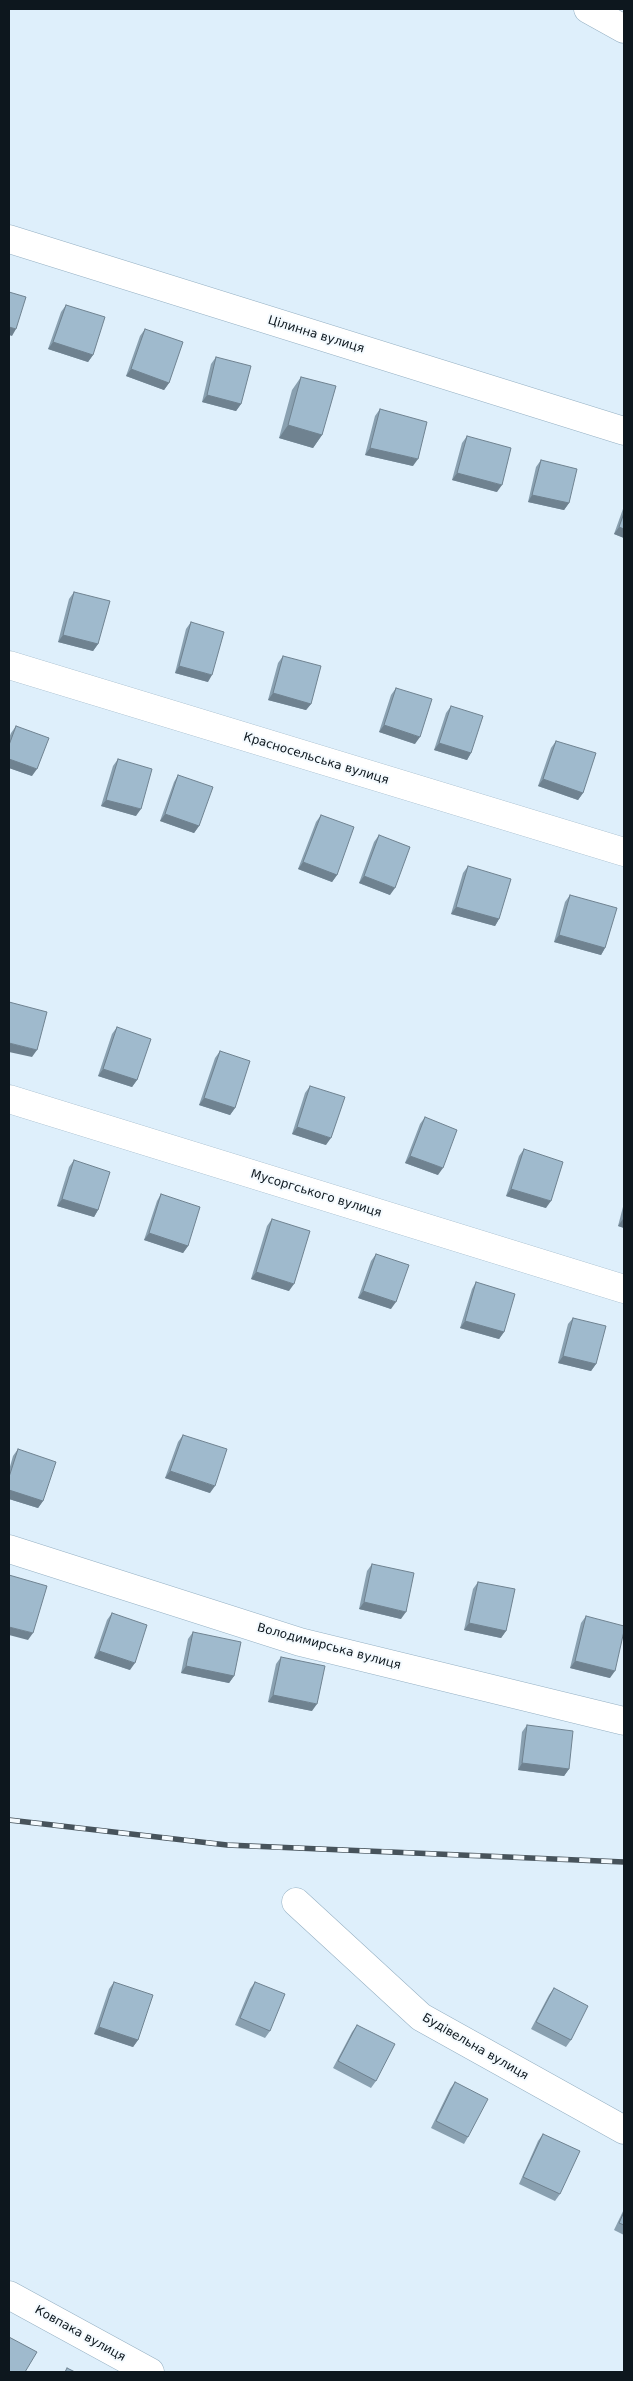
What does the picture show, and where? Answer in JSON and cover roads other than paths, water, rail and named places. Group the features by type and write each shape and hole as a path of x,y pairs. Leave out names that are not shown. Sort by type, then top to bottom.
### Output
{"street":[{"path":"588,9 624,28"},
{"name":"Цілинна вулиця","path":"9,239 624,431"},
{"name":"Красносельська вулиця","path":"9,665 624,852"},
{"name":"Мусоргського вулиця","path":"9,1099 624,1289"},
{"name":"Володимирська вулиця","path":"9,1549 300,1642 624,1721"},
{"name":"Будівельна вулиця","path":"296,1902 421,2017 624,2130"},
{"name":"Ковпака вулиця","path":"9,2295 150,2372"}],"railway":[{"path":"9,1820 227,1845 624,1862"}]}
